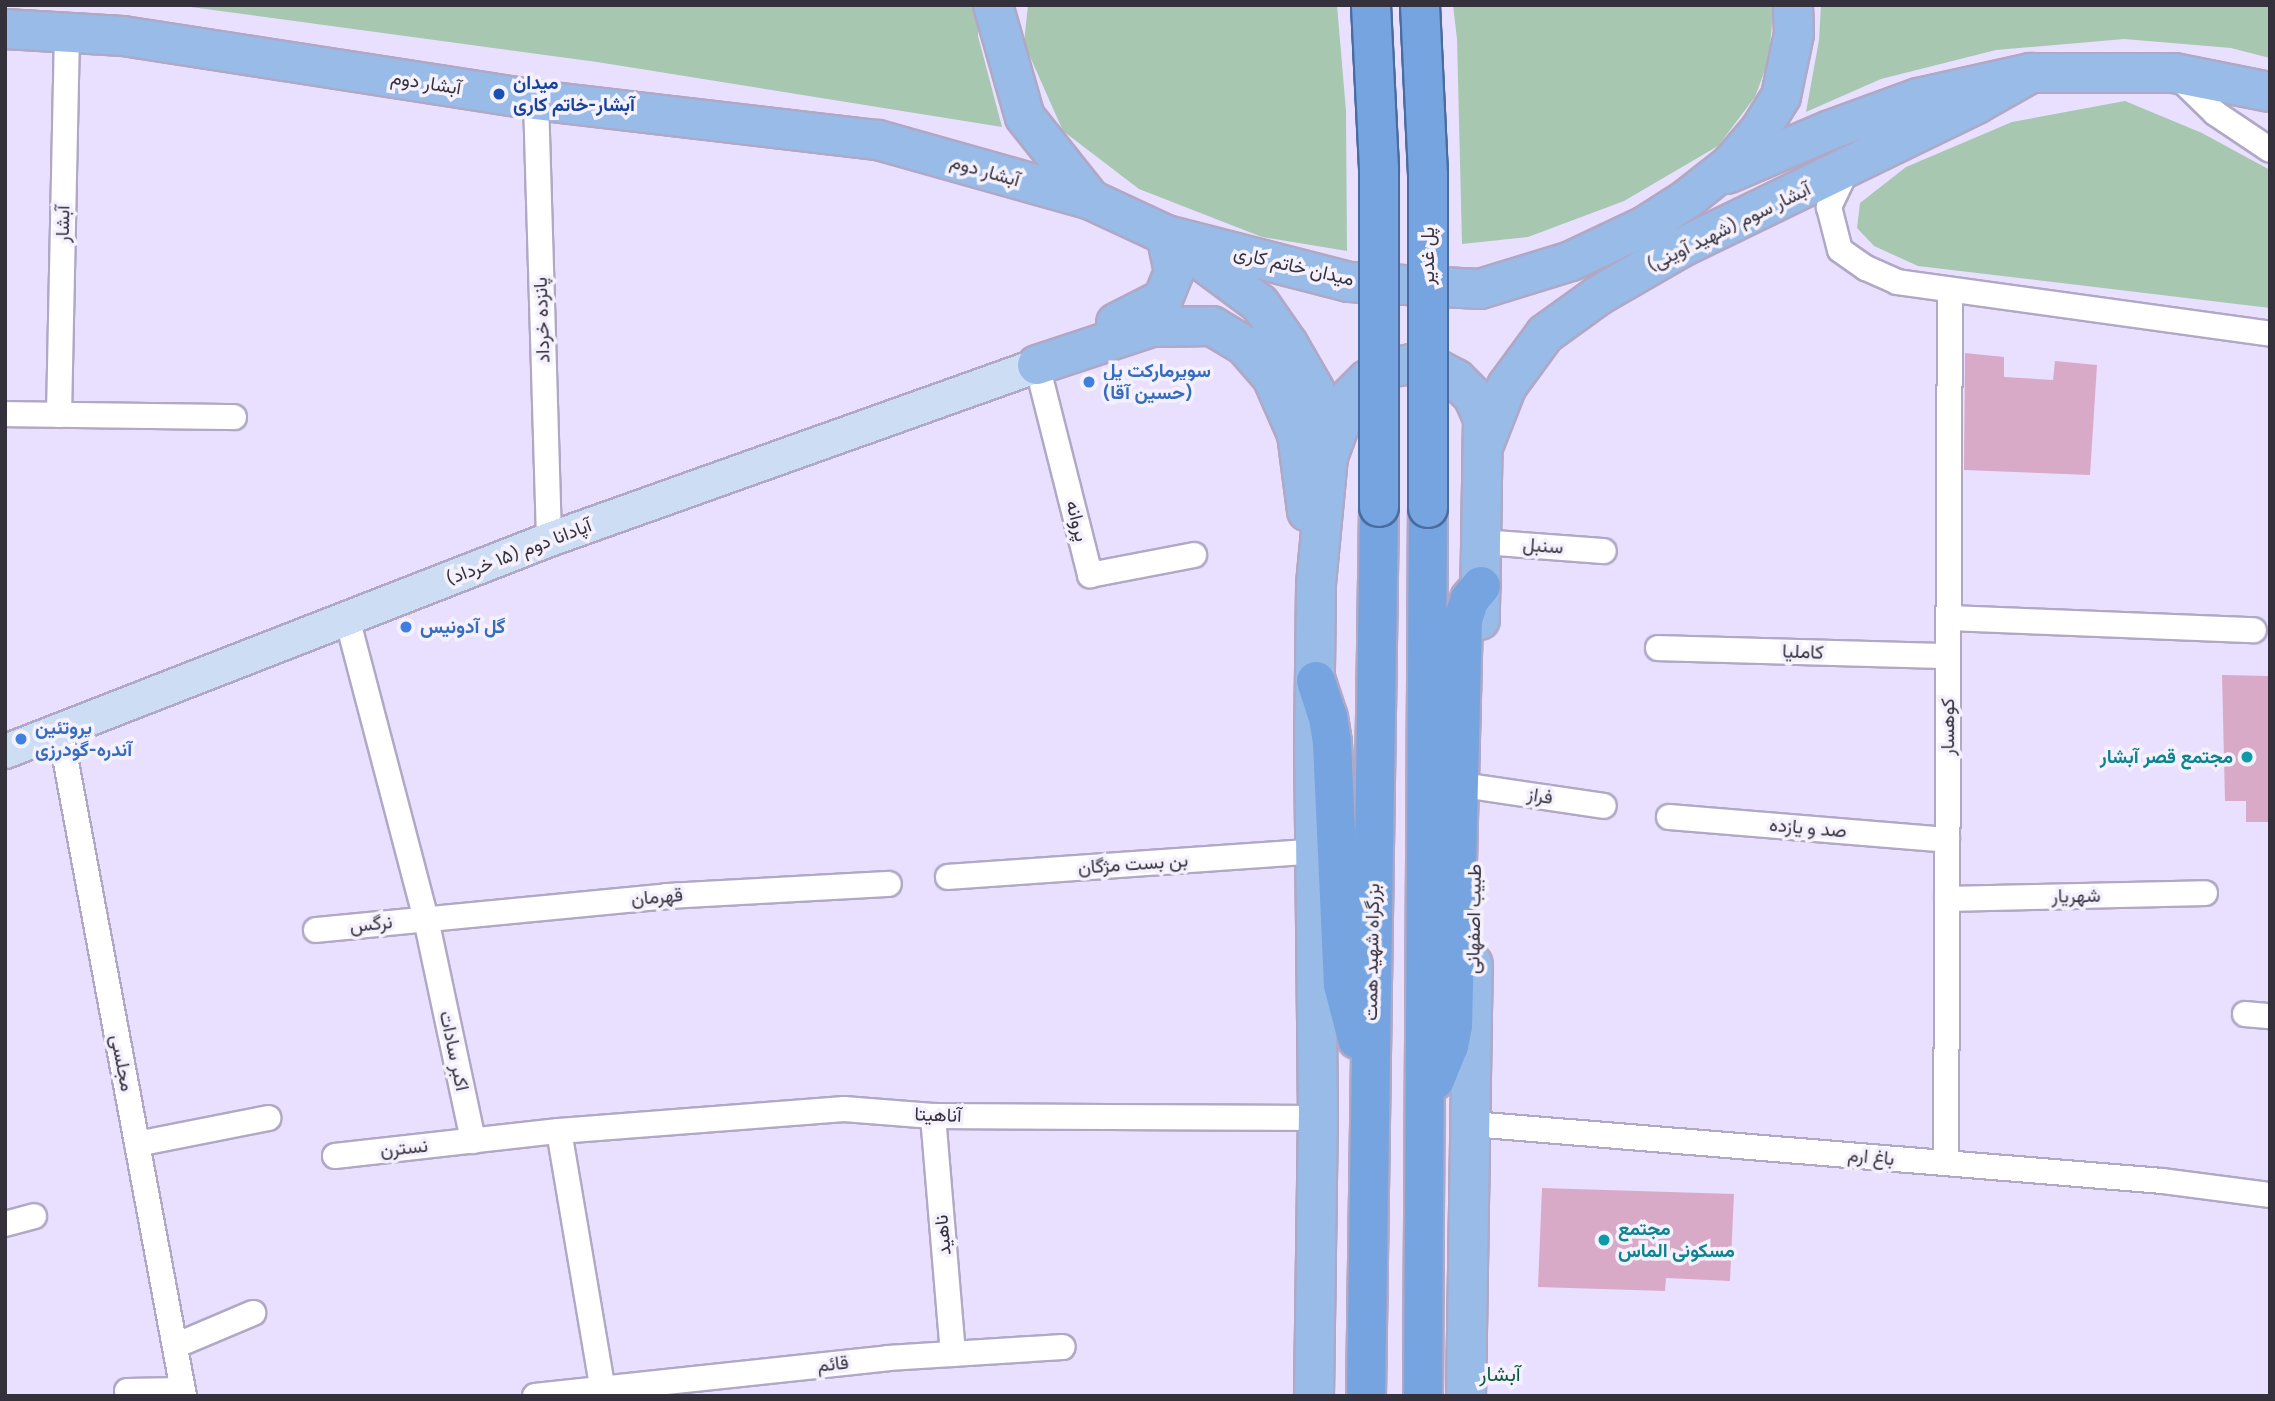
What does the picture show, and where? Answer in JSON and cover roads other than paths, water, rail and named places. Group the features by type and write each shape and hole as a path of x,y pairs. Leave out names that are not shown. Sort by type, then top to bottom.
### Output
{"highway":[{"name":"بزرگراه شهید همت","path":"1366,1396 1379,507 1379,171 1371,5"},
{"name":"پل غدیر","path":"1420,5 1428,175 1425,1101"},
{"path":"1423,1396 1425,1101 1446,1055 1453,1026 1463,620 1469,599 1481,586"},
{"path":"1316,681 1328,717 1332,743 1343,985 1370,1082"}],"main road":[{"name":"میدان خاتم کاری","path":"993,5 1026,117 1091,201 1166,234 1349,282 1480,289 1571,261 1645,226 1709,182 1730,164 1760,130 1781,96 1794,34 1793,5"},
{"path":"5,6 123,36"},
{"name":"آبشار دوم","path":"5,29 123,36 536,100 878,140 1091,201"},
{"name":"آبشار سوم (شهید آوینی)","path":"1709,182 1830,130 1918,98 2031,73 2174,73 2270,92"},
{"name":"آبشار سوم (شهید آوینی)","path":"1485,442 1507,386 1545,334 1599,295 1682,247 1976,104 2031,73"},
{"path":"1166,234 1260,304 1315,391 1328,457"},
{"path":"1037,365 1163,299 1174,272 1166,234"},
{"path":"1037,365 1152,327 1212,326 1245,346 1272,377 1297,433 1316,584"},
{"path":"1314,1396 1318,1118 1314,751 1316,584 1328,457 1350,397 1367,380 1387,368 1411,364 1435,368 1456,379 1473,396 1483,418 1485,442"},
{"name":"آپادانا دوم (۱۵ خرداد)","path":"5,751 549,539 1037,365"},
{"name":"طبیب اصفهانی","path":"1466,1396 1476,787 1485,442"}],"street":[{"name":"آبشار","path":"59,415 67,33"},
{"path":"2174,73 2215,113 2270,150"},
{"name":"پانزده خرداد","path":"536,100 549,539"},
{"path":"1849,166 1829,207 1840,250 1866,268 1897,282 2270,334"},
{"name":"کوهسار","path":"1946,1163 1951,291"},
{"name":"پروانه","path":"1037,365 1090,575 1194,555"},
{"path":"5,414 234,417"},
{"name":"سنبل","path":"1483,542 1604,551"},
{"name":"اکبر سادات","path":"346,618 426,919 473,1141"},
{"path":"1949,618 2254,630"},
{"name":"کاملیا","path":"1658,648 1948,656"},
{"name":"مجلسی","path":"60,730 184,1393"},
{"name":"فراز","path":"1476,787 1604,806"},
{"name":"صد و یازده","path":"1669,817 1947,840"},
{"name":"بن بست مژگان","path":"948,877 1317,851"},
{"name":"قهرمان","path":"426,919 666,896 889,884"},
{"name":"شهریار","path":"1947,899 2204,893"},
{"name":"نرگس","path":"316,930 426,919"},
{"path":"2245,1014 2270,1016"},
{"name":"آناهیتا","path":"559,1131 844,1109 933,1116 1318,1118"},
{"name":"ناهید","path":"933,1116 953,1353"},
{"path":"137,1144 268,1118"},
{"name":"باغ ارم","path":"1472,1124 2162,1181 2270,1195"},
{"path":"473,1141 559,1131 604,1393"},
{"name":"نسترن","path":"335,1156 473,1141"},
{"path":"5,1224 34,1216"},
{"path":"175,1346 253,1314"},
{"name":"قائم","path":"534,1396 604,1393 888,1358 1063,1346"},
{"path":"127,1391 184,1393"}],"place":[{"name":"میدان آبشار-خاتم کاری","path":"499,94"},
{"name":"سوپرمارکت پل (حسین آقا)","path":"1089,382"},
{"name":"گل آدونیس","path":"406,627"},
{"name":"پروتئین آندره-گودرزی","path":"21,739"},
{"name":"مجتمع قصر آبشار","path":"2247,757"},
{"name":"مجتمع مسکونی الماس","path":"1604,1240"}],"district":[{"name":"آبشار","path":"1500,1374"}]}
